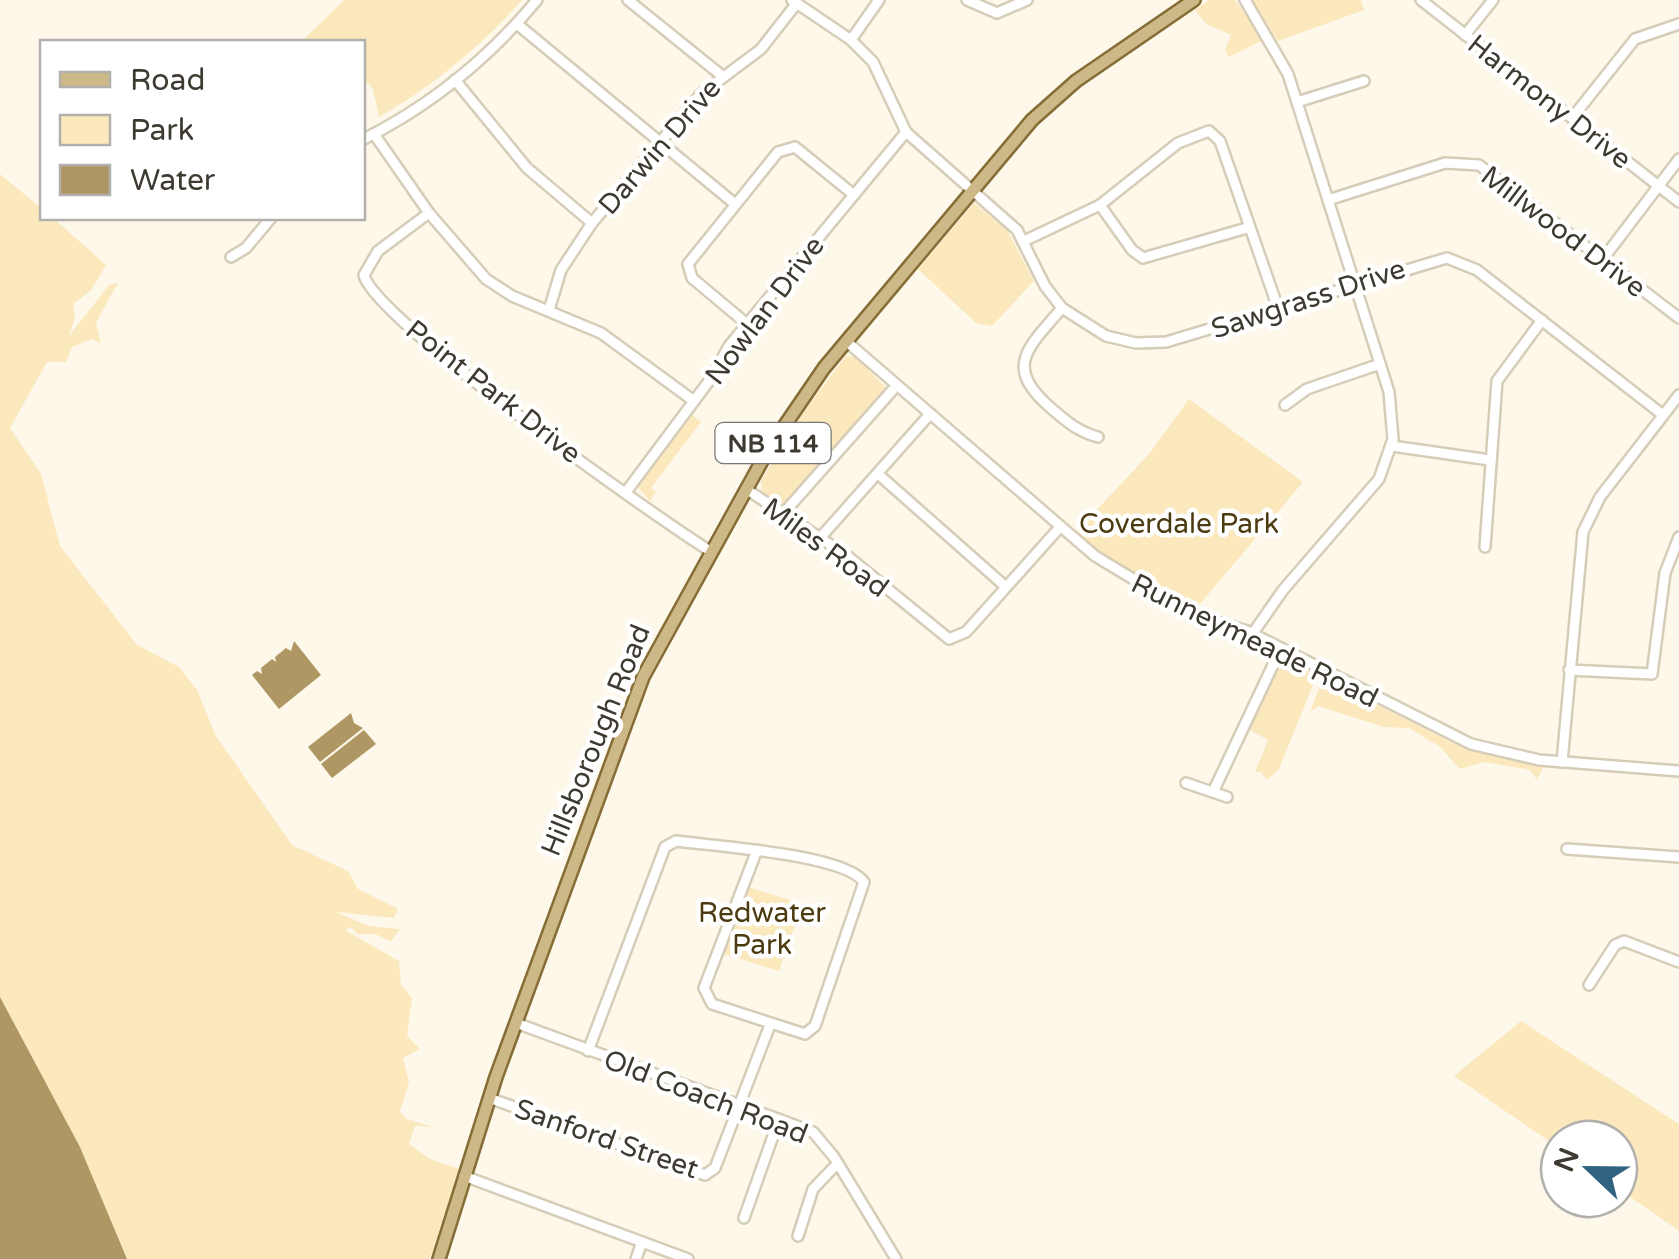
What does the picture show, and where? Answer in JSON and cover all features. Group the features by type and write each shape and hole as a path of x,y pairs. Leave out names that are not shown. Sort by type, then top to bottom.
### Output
{"main road":[{"name":"Hillsborough Road","path":"439,1259 490,1098 643,677 746,489 795,408 846,341 1053,99 1194,0"}],"street":[{"path":"365,138 416,110 455,80 517,24 537,0"},
{"path":"628,0 720,75"},
{"path":"851,40 880,0"},
{"path":"967,0 997,13 1026,0"},
{"path":"1245,0 1280,56 1297,102 1392,401 1392,446 1370,493 1284,590 1253,633"},
{"name":"Harmony Drive","path":"1421,0 1679,202"},
{"path":"1466,35 1493,0"},
{"path":"794,2 851,40 882,76 906,132"},
{"name":"Darwin Drive","path":"549,310 561,270 592,224 720,75 761,49 794,2"},
{"path":"517,24 735,204"},
{"path":"1572,118 1635,39 1679,24"},
{"path":"455,80 527,168 592,224"},
{"path":"1297,102 1364,81"},
{"path":"1024,240 1100,204 1178,142 1209,131 1220,142 1278,308"},
{"name":"Sawgrass Drive","path":"906,132 1007,219 1024,240 1044,286 1062,308 1106,336 1151,343 1435,258 1452,259 1477,270 1663,415"},
{"name":"Nowlan Drive","path":"626,492 747,324 906,132"},
{"path":"374,134 429,213 493,284 611,339 694,402"},
{"path":"747,324 692,278 687,268 778,152 789,146 854,195"},
{"path":"1603,259 1679,159"},
{"name":"Millwood Drive","path":"1328,200 1446,164 1469,162 1494,174 1679,318"},
{"path":"1100,204 1132,250 1143,258 1248,228"},
{"name":"Point Park Drive","path":"429,213 369,261 364,275 369,289 424,339 710,551"},
{"path":"232,257 246,248 269,220"},
{"path":"1062,308 1027,350 1023,376 1034,394 1060,416 1078,430 1098,438"},
{"path":"1485,547 1496,381 1542,320"},
{"name":"Runneymeade Road","path":"846,341 1108,566 1196,617 1253,633 1462,741 1510,755 1679,771"},
{"path":"1285,405 1307,388 1380,364"},
{"path":"782,515 897,385"},
{"path":"1562,762 1585,525 1600,496 1679,394"},
{"path":"820,538 930,414"},
{"path":"1392,446 1490,460"},
{"path":"878,474 1006,587 1060,527"},
{"name":"Miles Road","path":"746,489 820,538 932,630 953,639 966,632 1006,587"},
{"path":"1570,670 1652,674 1664,573 1679,537"},
{"path":"1214,792 1281,648"},
{"path":"1186,783 1227,797"},
{"path":"588,1050 665,847 676,841 757,850 828,864 859,876 864,882 815,1026 805,1034 770,1024 712,1004 704,988 757,850"},
{"path":"1567,849 1679,857"},
{"path":"1588,985 1616,944 1624,940 1679,962"},
{"name":"Old Coach Road","path":"516,1024 813,1132 896,1259"},
{"path":"738,1105 770,1024"},
{"name":"Sanford Street","path":"490,1098 705,1175 715,1168 738,1105"},
{"path":"744,1218 778,1119"},
{"path":"798,1236 813,1189 837,1164"},
{"path":"464,1176 688,1259"},
{"path":"636,1259 642,1242"}],"green space":[{"path":"344,0 522,0 455,65 379,117 373,89 365,80 365,40 303,40"},
{"path":"1209,0 1235,0 1263,40 1229,57 1225,50 1231,35 1206,24 1195,10"},
{"path":"1251,0 1361,0 1364,10 1278,41"},
{"path":"0,174 40,207 40,220 55,220 106,265 91,290 73,304 75,317 69,336 109,285 118,283 96,322 101,344 92,339 72,347 66,362 47,362 10,428 41,474 60,546 137,645 179,667 197,690 216,736 292,845 348,871 358,889 398,909 394,918 336,912 369,926 400,929 391,941 375,934 357,934 351,927 345,930 399,961 401,985 412,998 407,1036 420,1049 403,1058 409,1082 400,1111 406,1119 433,1127 415,1126 409,1144 430,1159 459,1169 430,1259 127,1259 80,1147 0,997"},
{"path":"974,203 1007,230 1034,281 992,326 976,323 918,269"},
{"path":"846,356 856,357 887,389 789,503 779,504 762,492 761,481 804,411"},
{"name":"Coverdale Park","path":"1189,399 1303,482 1195,610 1123,569 1075,533 1149,454"},
{"path":"692,415 701,422 651,488 656,492 650,501 637,486"},
{"path":"1288,660 1317,675 1279,769 1267,780 1261,772 1255,772 1268,740 1248,729 1278,664"},
{"path":"1323,678 1459,746 1544,766 1537,780 1530,770 1485,762 1460,769 1439,746 1409,728 1384,727 1318,706 1310,712"},
{"name":"Redwater Park","path":"745,886 802,904 779,971 721,953"},
{"path":"1521,1021 1679,1124 1679,1231 1639,1203 1639,1119 1539,1119 1539,1134 1454,1076"}],"water":[{"path":"294,641 321,675 279,709 252,675 257,671 262,674 261,668 272,659 276,662 275,657 286,648 291,651"},
{"path":"351,713 354,723 363,728 320,762 308,747"},
{"path":"364,730 376,744 332,778 321,764"},
{"path":"0,997 80,1147 127,1259 0,1259"}]}
